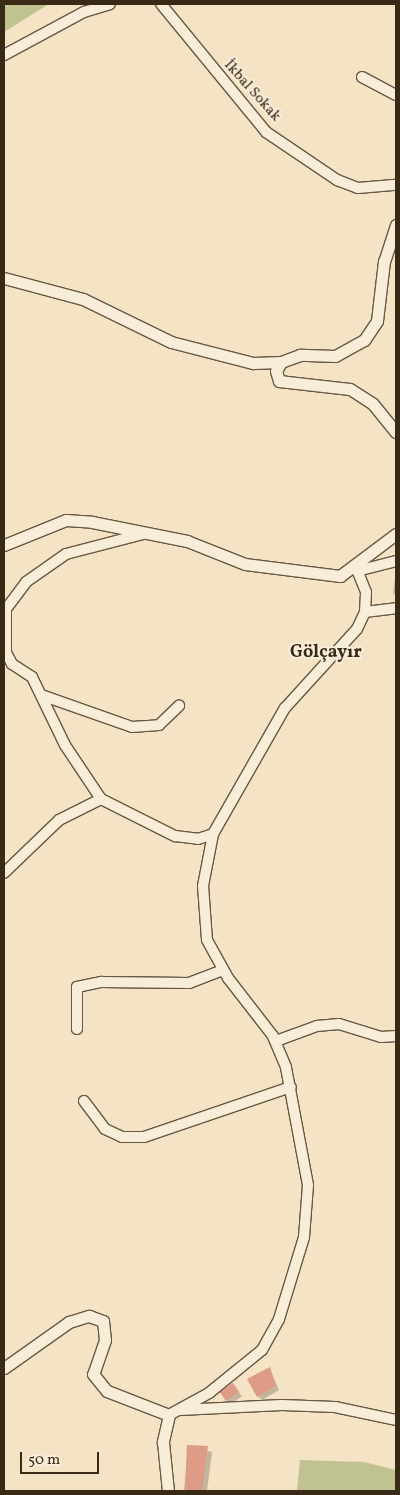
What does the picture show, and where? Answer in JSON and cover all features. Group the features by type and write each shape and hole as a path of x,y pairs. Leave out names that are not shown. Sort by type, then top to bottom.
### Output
{"street":[{"path":"4,55 110,4"},
{"name":"İkbal Sokak","path":"161,4 266,132 337,180 358,188 396,185"},
{"path":"362,77 396,95"},
{"path":"4,278 83,300 171,342 253,363 281,362 300,355 335,356 364,340 377,321 384,261 396,225"},
{"path":"281,362 276,371 280,381 350,389 373,404 396,432"},
{"path":"4,545 66,520 147,533 278,571 340,576 356,568 396,534"},
{"path":"147,533 66,554 26,582 6,610 6,658 32,677 44,696 65,746 101,799 175,836 198,839 213,834"},
{"path":"356,568 396,561"},
{"path":"168,1491 163,1442 174,1412 209,1393 262,1350 279,1319 304,1237 308,1185 291,1087 276,1042 223,970 207,940 203,922 203,886 213,834 285,708 357,629 365,612 366,592 356,568"},
{"path":"365,612 396,608"},
{"path":"44,696 132,728 159,725 180,706"},
{"path":"4,873 59,820 101,799"},
{"path":"77,1029 78,987 101,982 189,983 223,970"},
{"path":"276,1042 316,1026 339,1024 381,1037 396,1036"},
{"path":"84,1101 105,1129 122,1136 144,1137 291,1087"},
{"path":"4,1368 58,1328 96,1318 107,1330 94,1363 98,1383 107,1391 174,1412 282,1404 335,1407 396,1420"}],"green space":[{"path":"4,4 49,4 4,32"},
{"path":"300,1460 364,1462 396,1470 396,1491 297,1491"}],"building":[{"path":"270,1367 276,1386 257,1397 247,1379"},
{"path":"233,1383 239,1392 226,1401 220,1392"},
{"path":"187,1445 208,1446 202,1491 185,1491"}],"district":[{"name":"Gölçayır","path":"326,653"}]}
